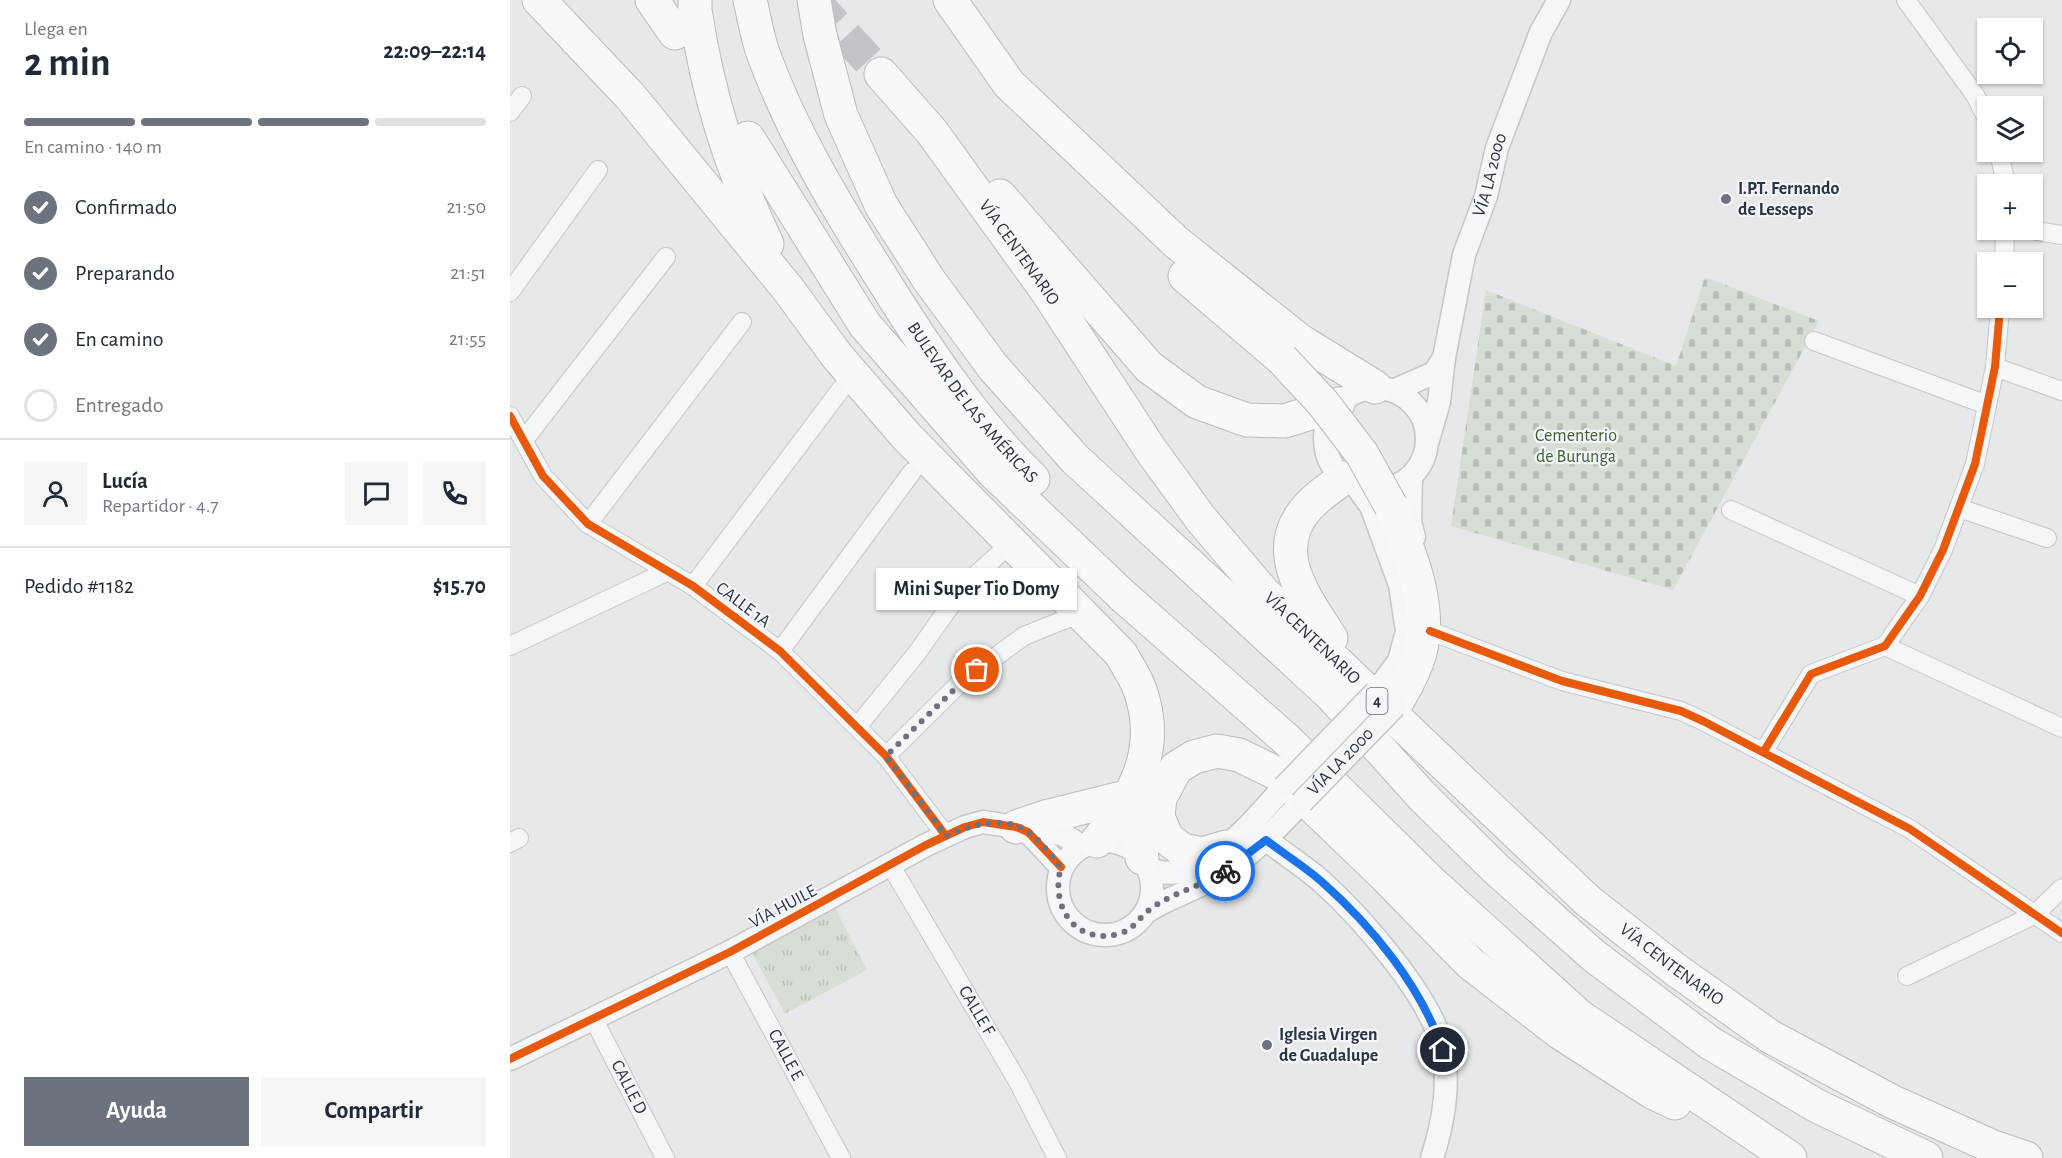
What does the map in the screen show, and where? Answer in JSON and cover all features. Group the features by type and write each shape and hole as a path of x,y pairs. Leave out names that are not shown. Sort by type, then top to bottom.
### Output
{"highway":[{"path":"539,0 630,96 789,289 837,356 908,437 1121,654 1140,689 1147,719 1145,797 1148,801 1142,811 1137,833 1145,863"},
{"path":"652,0 675,33"},
{"path":"696,0 695,10 704,69 720,129 752,213 789,289"},
{"name":"BULEVAR DE LAS AMÉRICAS","path":"750,0 762,51 799,139 850,228 927,349 1008,454 1139,584 1287,740"},
{"path":"814,0 820,35 841,115 881,205 929,280 993,367 1075,459 1331,695 1422,796 1495,868 1594,956 1710,1043 1817,1106 1926,1158"},
{"path":"951,0 1009,84 1082,177 1162,256 1282,359 1323,403 1362,453 1390,506 1405,542 1423,604 1422,644 1378,695 1302,596 1294,577 1291,553 1293,534 1306,508 1350,482"},
{"name":"VÍA CENTENARIO","path":"881,74 932,132 1046,290 1150,449 1201,519 1264,593 1378,695 1588,901 1676,970 1771,1037 1893,1102 1992,1146 2026,1158"},
{"path":"1009,84 1176,242 1299,340 1385,389"},
{"path":"932,132 1005,200 1149,367 1197,402 1247,420 1285,421 1338,404"},
{"path":"747,138 865,325 993,472 1124,596 1287,740 1431,882 1579,1016 1789,1158"},
{"path":"1089,844 1176,768 1194,757 1217,751 1239,755 1280,776 1383,874 1470,963 1559,1032 1652,1092 1789,1158"},
{"path":"1022,829 1045,817 1145,797"},
{"path":"1145,797 1158,817 1167,838 1182,850 1202,854 1226,847"}],"street":[{"name":"VÍA LA 2000","path":"1428,440 1439,402 1444,358 1464,255 1486,196 1497,148 1541,32 1559,0"},
{"path":"1906,0 1977,99"},
{"path":"510,112 522,96"},
{"path":"510,292 598,170"},
{"path":"2043,232 2062,235"},
{"path":"525,440 666,257"},
{"path":"1764,751 1811,674 1885,646 1920,596 1943,550 1975,464 1995,367 1999,318"},
{"path":"588,524 742,322"},
{"path":"1814,341 1987,405"},
{"path":"1385,389 1413,402 1424,419 1428,440 1423,461 1411,478 1394,487 1376,491 1350,482 1332,465 1326,450 1327,425 1338,404 1355,391 1385,389 1434,373 1444,358"},
{"path":"1995,367 2062,391"},
{"path":"693,586 841,389"},
{"name":"CALLE 1A","path":"510,418 525,440 543,476 588,524 693,586 780,651 886,756 946,836"},
{"path":"780,651 912,472"},
{"name":"VÍA LA 2000","path":"1145,863 1169,875 1184,872 1226,847 1378,695 1416,681 1429,651 1430,631 1428,590 1410,522 1411,478"},
{"name":"VÍA LA 2000","path":"1146,912 1162,901 1209,881 1240,862 1266,840 1302,802 1378,695 1399,661 1407,631 1400,585 1371,506 1350,482"},
{"path":"1959,508 2047,538"},
{"path":"1731,510 1920,596"},
{"path":"857,727 917,653 965,585 998,555"},
{"path":"510,646 666,572"},
{"path":"886,756 962,682 1024,636 1076,615"},
{"path":"1430,631 1562,681 1681,711 1764,751 1910,829 1974,870 2062,933"},
{"path":"1885,646 2062,728"},
{"name":"VÍA HUILE","path":"510,1059 730,952 946,836 983,822 1068,835 1089,844"},
{"path":"1022,829 1061,867"},
{"path":"1266,840 1318,879 1350,908 1419,996 1434,1023 1443,1050 1446,1088 1443,1125 1432,1158"},
{"path":"1114,841 1129,847 1145,863 1152,883 1152,898 1146,912 1136,925 1122,933 1106,936 1090,934 1076,926 1065,914 1058,899 1057,883 1061,867 1089,844 1114,841"},
{"name":"CALLE F","path":"891,866 1017,1080 1058,1158"},
{"path":"1907,976 2034,915 2062,888"},
{"name":"CALLE E","path":"730,952 841,1158"},
{"name":"CALLE D","path":"593,1018 665,1158"}],"green space":[{"name":"Cementerio de Burunga","path":"1705,277 1819,321 1673,590 1451,526 1486,290 1676,366"},
{"path":"833,904 867,970 785,1014 749,947"}],"tunnel":[{"path":"813,0 881,74"}],"cycle path":[{"path":"1764,751 1811,674 1885,646 1920,596 1943,550 1975,464 1995,367 1999,318"},
{"path":"510,416 543,476 588,524 693,586 780,651 886,756 946,836"},
{"path":"1430,631 1562,681 1681,711 1703,721 1910,829 2062,933"},
{"path":"510,1059 730,952 926,845 965,827 983,822 1016,827 1028,832 1061,867"}],"way so far":[{"path":"977,670 886,756 946,836 983,822 1016,827 1028,832 1061,867 1057,883 1058,899 1065,914 1076,926 1090,934 1106,936 1122,933 1136,925 1146,912 1162,901 1209,881 1225,871"}],"place":[{"name":"I.P.T. Fernando de Lesseps","path":"1726,199"},
{"name":"Mini Super Tio Domy","path":"977,670"},
{"name":"Iglesia Virgen de Guadalupe","path":"1267,1045"}],"route":[{"path":"1225,871 1240,862 1266,840 1318,879 1350,908 1419,996 1434,1023 1443,1050"}]}
